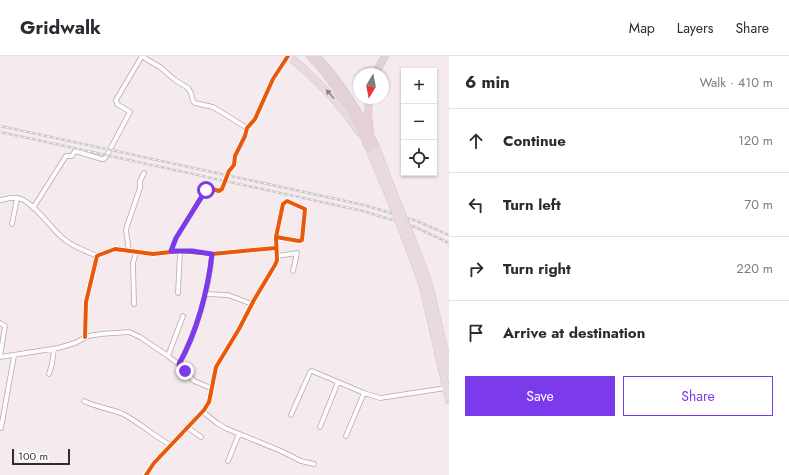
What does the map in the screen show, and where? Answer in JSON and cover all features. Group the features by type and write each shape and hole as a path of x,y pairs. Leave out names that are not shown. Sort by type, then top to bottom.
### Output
{"highway":[{"path":"288,56 316,80 334,99 372,147"},
{"path":"310,56 331,80 372,147"},
{"path":"316,56 331,72 357,110 408,238 430,287 449,370"},
{"path":"378,68 385,56"},
{"path":"369,104 369,123 372,147"},
{"path":"408,238 423,286 449,400"}],"street":[{"path":"33,208 66,156 72,156 75,152 104,159 107,155 130,112 116,104 116,100 143,56 188,88 193,101 213,107 246,128"},
{"path":"171,251 176,238 206,190 209,188 219,191 222,189 229,172 234,166 235,156 245,136 246,128 255,119 273,79 288,56"},
{"path":"129,251 126,231 140,188 141,178 144,173"},
{"path":"0,200 23,200 33,208 62,238 96,258"},
{"path":"12,224 17,200"},
{"path":"146,475 154,463 203,412 209,402 216,367 275,265 276,237 281,209 284,203 287,201 305,209 302,240 299,241 276,237"},
{"path":"96,258 115,250 129,251 134,255 157,254 171,251 212,256 276,252 297,253 293,271"},
{"path":"178,293 180,253"},
{"path":"134,255 134,304"},
{"path":"179,364 190,343 205,294 212,256"},
{"path":"85,337 86,302 96,258"},
{"path":"205,294 228,295 252,304"},
{"path":"168,356 183,316"},
{"path":"0,323 5,326 0,357 54,349 75,343 85,337 129,332 140,337 179,364 194,381 211,388"},
{"path":"49,374 54,349"},
{"path":"1,428 14,356"},
{"path":"291,416 310,372 314,372 375,397 384,398 446,388"},
{"path":"320,427 338,382"},
{"path":"346,436 364,393"},
{"path":"84,401 122,414 139,423 153,435 170,446"},
{"path":"203,412 220,425 239,434 295,457 301,461 314,464"},
{"path":"187,428 201,437"},
{"path":"228,461 239,434"}],"railway":[{"path":"0,126 364,205 417,221 449,235"},
{"path":"0,132 363,211 415,227 449,243"}],"cycle path":[{"path":"171,251 176,238 205,190 209,188 219,191 222,189 229,171 234,165 235,156 245,136 247,128 255,119 273,79 288,56"},
{"path":"146,475 154,463 204,410 209,402 216,367 277,260 276,237 283,204 287,201 305,209 302,240 299,241 276,237"},
{"path":"85,337 86,302 97,256 99,255 115,249 153,254 180,251 212,254 275,248"}],"route":[{"path":"185,371 179,364 192,338 203,302 212,254 192,251 171,251 176,238 206,190"}]}
